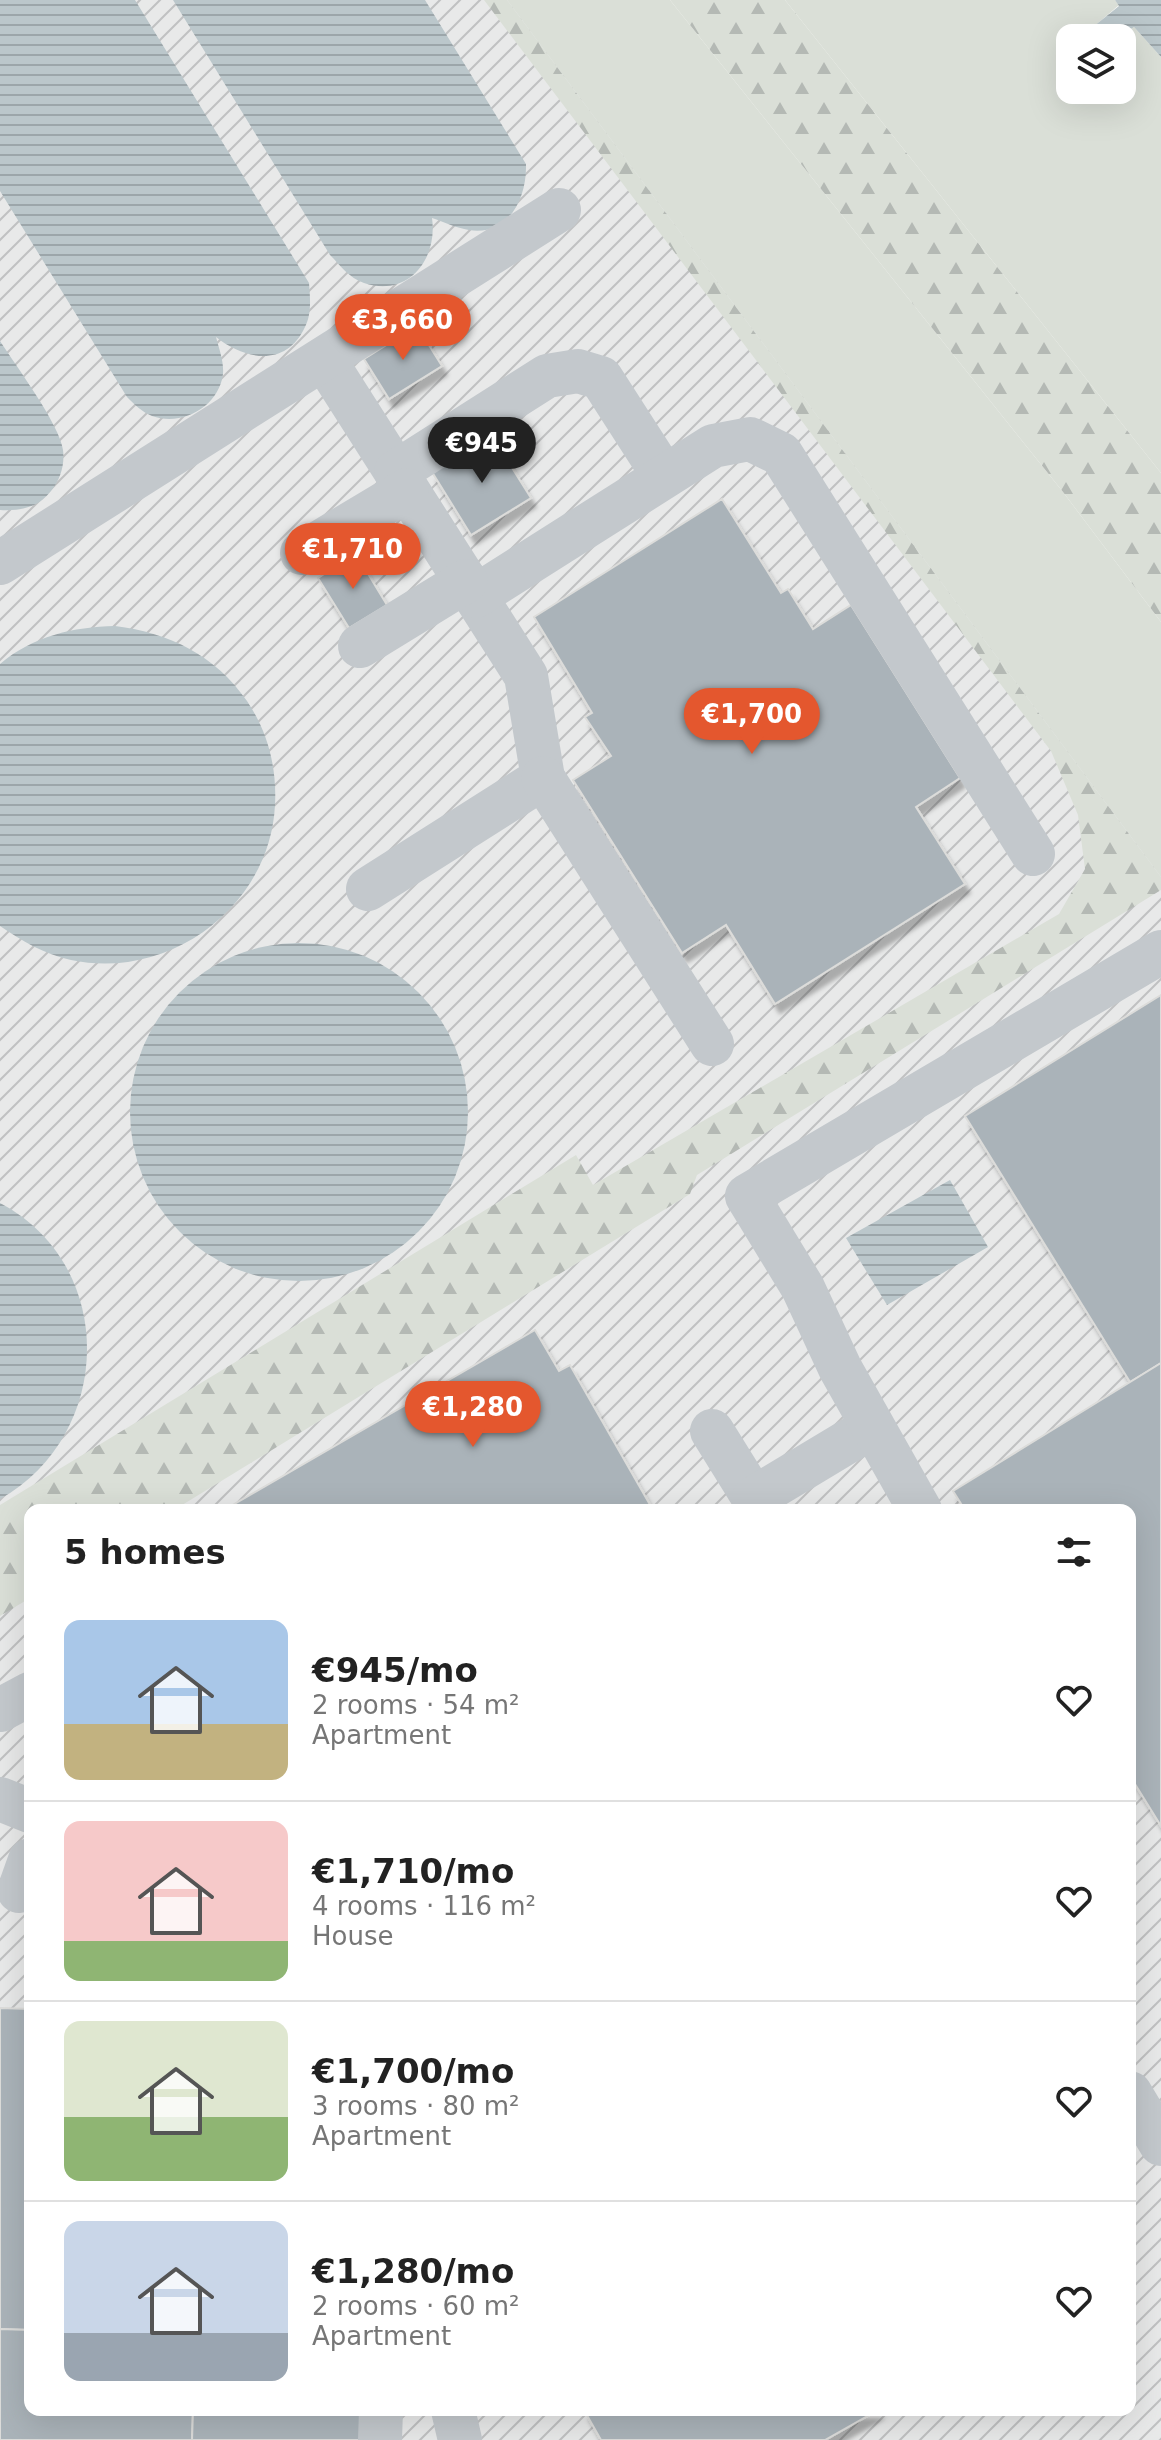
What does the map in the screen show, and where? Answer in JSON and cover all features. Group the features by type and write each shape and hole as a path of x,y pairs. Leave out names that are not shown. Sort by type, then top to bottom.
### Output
{"street":[{"path":"0,563 559,210"},
{"path":"324,359 526,676 543,778 712,1044"},
{"path":"302,553 547,376 578,371 601,378 664,476"},
{"path":"360,646 471,588 713,446 750,439 781,454 1033,854"},
{"path":"368,889 543,778"},
{"path":"917,1504 840,1368 803,1288 747,1196 1161,952"},
{"path":"712,1431 757,1504 872,1427"},
{"path":"0,1710 24,1697"},
{"path":"0,1799 24,1809"},
{"path":"1136,2102 1160,2140"},
{"path":"380,2440 381,2416"},
{"path":"454,2416 460,2440"}],"shaded area":[{"path":"0,0 526,0 1161,847 1161,2440 0,2440"},
{"path":"0,0 135,0 309,283 307,322 297,340 287,349 276,354 252,355 216,337 223,374 215,396 198,411 176,419 164,419 145,412 127,397 0,191"},
{"path":"173,0 425,0 526,164 523,190 513,212 495,227 483,230 464,229 432,218 430,248 417,272 394,285 380,286 354,278 330,255"},
{"path":"1115,0 1161,0 1161,57 1136,29 1136,24 1097,24 1119,6"},
{"path":"0,341 46,411 63,450 61,472 51,491 34,505 15,510 0,510"},
{"path":"115,626 154,634 190,649 221,671 234,685 247,701 266,738 273,764 275,805 269,842 255,875 234,904 208,929 177,947 144,959 108,964 71,960 52,954 0,926 0,664 26,646 54,635 84,628"},
{"path":"299,943 332,946 364,956 393,972 418,993 439,1018 455,1047 465,1079 468,1112 465,1145 455,1177 439,1206 418,1231 393,1252 364,1268 332,1278 299,1281 266,1278 234,1268 205,1252 180,1231 159,1206 143,1177 133,1145 130,1112 133,1079 143,1047 159,1018 180,993 205,972 234,956 266,946"},
{"path":"950,1180 988,1247 887,1305 846,1238"},
{"path":"0,1203 39,1231 66,1266 82,1307 87,1350 81,1394 65,1434 38,1470 0,1499"}],"green space":[{"path":"484,0 507,0 1161,877 1161,890 697,1175 690,1194 184,1504 24,1504 24,1602 0,1616 0,1505 576,1155 593,1185 1059,914 1085,869 1078,815 1051,751"},
{"path":"507,0 670,0 1063,492 1161,622 1161,877"},
{"path":"670,0 785,0 1161,473 1161,622 1063,492"},
{"path":"785,0 1115,0 1119,5 1097,24 1056,24 1056,104 1136,104 1136,29 1161,57 1161,473"}],"building":[{"path":"417,326 442,366 389,399 364,359"},
{"path":"495,433 502,445 499,447 531,498 471,535 432,472"},
{"path":"722,499 781,593 788,589 813,629 851,605 960,778 916,807 965,884 775,1004 726,925 682,953 573,780 611,756 585,717 592,713 534,617"},
{"path":"356,554 387,605 349,628 318,578"},
{"path":"1161,995 1161,1363 1130,1382 965,1116"},
{"path":"535,1330 559,1371 570,1365 650,1504 234,1504"},
{"path":"1161,1363 1161,1826 1136,1786 1136,1504 961,1504 953,1491"},
{"path":"0,2008 24,2009 24,2330 0,2329"},
{"path":"0,2329 24,2330 24,2416 193,2416 192,2440 0,2440"},
{"path":"193,2416 363,2416 362,2440 192,2440"},
{"path":"587,2416 867,2416 825,2440 601,2440"}]}
